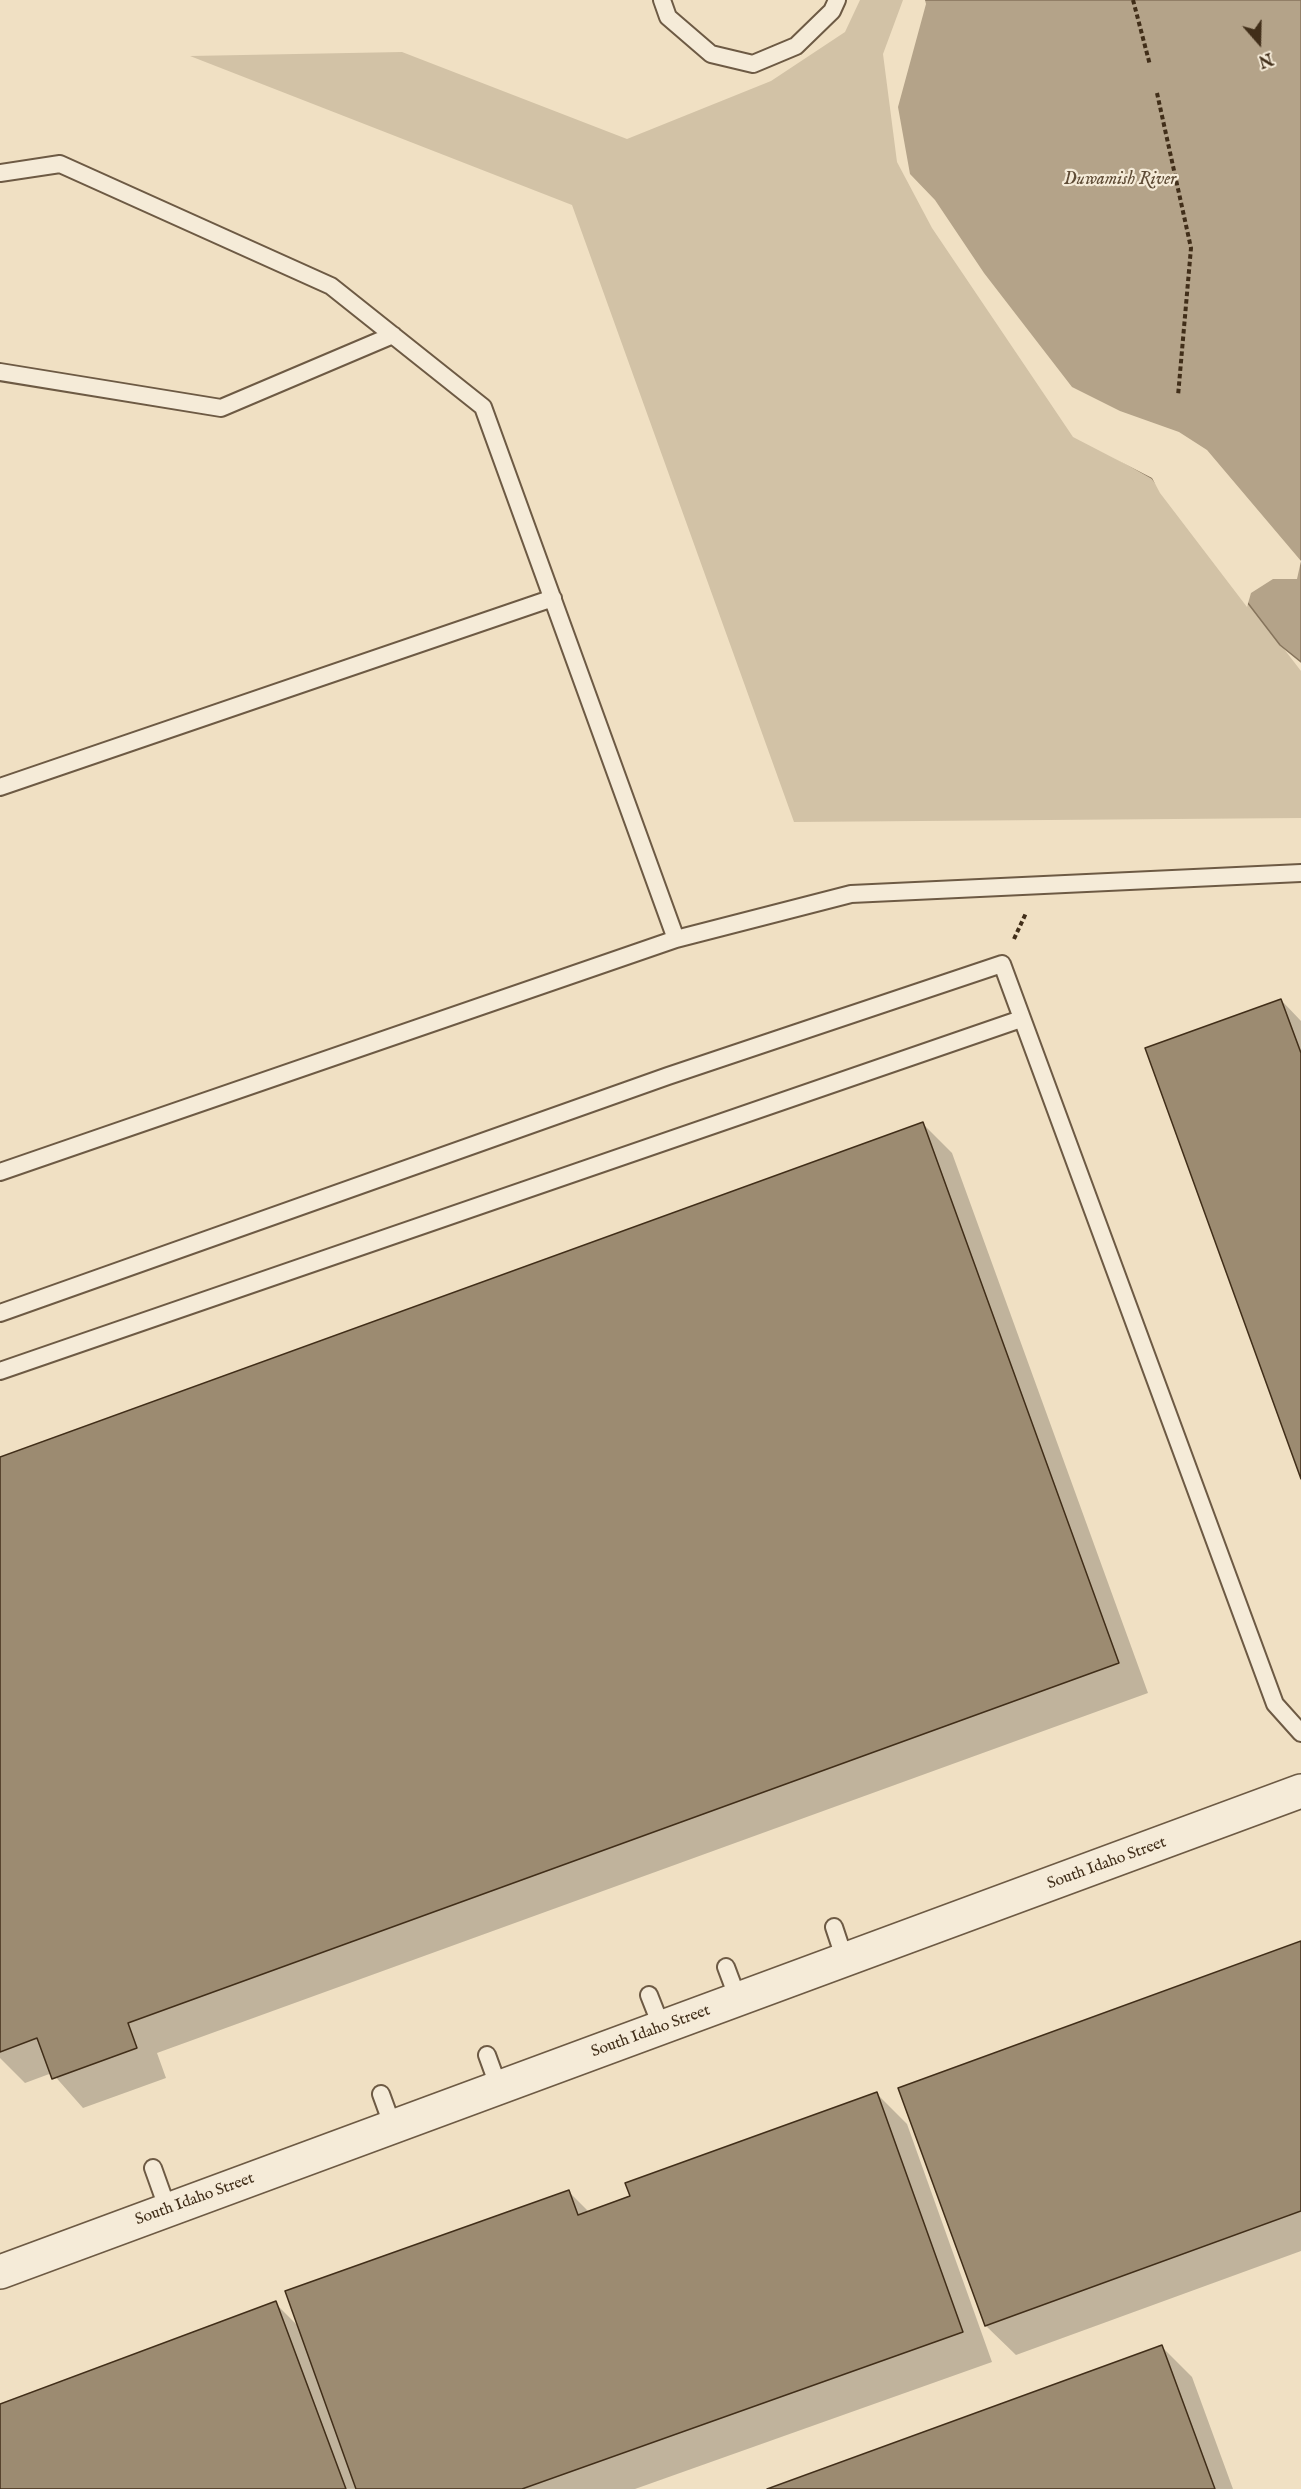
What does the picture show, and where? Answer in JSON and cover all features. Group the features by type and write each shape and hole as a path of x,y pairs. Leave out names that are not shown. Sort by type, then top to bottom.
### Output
{"street":[{"name":"South Idaho Street","path":"0,2272 1301,1791"}],"lane":[{"path":"662,0 668,17 711,54 753,64 796,46 832,10 837,0"},
{"path":"0,173 60,164 331,286 483,407 676,939"},
{"path":"0,372 221,408 393,335"},
{"path":"0,787 553,598"},
{"path":"0,1172 676,939 851,894 1300,876"},
{"path":"0,1313 668,1076 1002,964 1275,1704 1301,1733"},
{"path":"0,1371 1021,1019"},
{"path":"834,1927 845,1960"},
{"path":"726,1967 738,2000"},
{"path":"649,1995 662,2028"},
{"path":"488,2055 499,2088"},
{"path":"381,2094 393,2127"},
{"path":"153,2168 168,2210"}],"path":[{"path":"1133,0 1149,64"},
{"path":"1157,93 1191,249 1178,396"},
{"path":"1002,964 1038,887"}],"shaded area":[{"path":"860,0 907,0 1152,478 1301,671 1301,818 794,822 572,205 190,56 402,52 627,139 771,81 845,32"}],"water":[{"name":"Duwamish River","path":"907,0 1301,0 1301,662 1280,645 1152,478 1076,435 900,161 886,55"}],"pier":[{"path":"903,0 925,0 926,4 898,107 910,174 935,200 984,273 1072,387 1120,411 1179,432 1207,450 1301,561 1297,579 1273,579 1251,593 1247,607 1160,493 1152,478 1073,437 932,228 897,162 883,54"}],"building":[{"path":"1281,999 1301,1053 1301,1479 1145,1048"},
{"path":"923,1122 1119,1663 128,2023 137,2048 52,2079 37,2038 0,2052 0,1457"},
{"path":"1301,1941 1301,2211 985,2326 898,2088"},
{"path":"877,2092 963,2332 522,2489 356,2489 285,2291 569,2190 578,2215 630,2196 625,2183"},
{"path":"276,2301 346,2489 0,2489 0,2404"},
{"path":"1162,2345 1215,2489 767,2489"}]}
